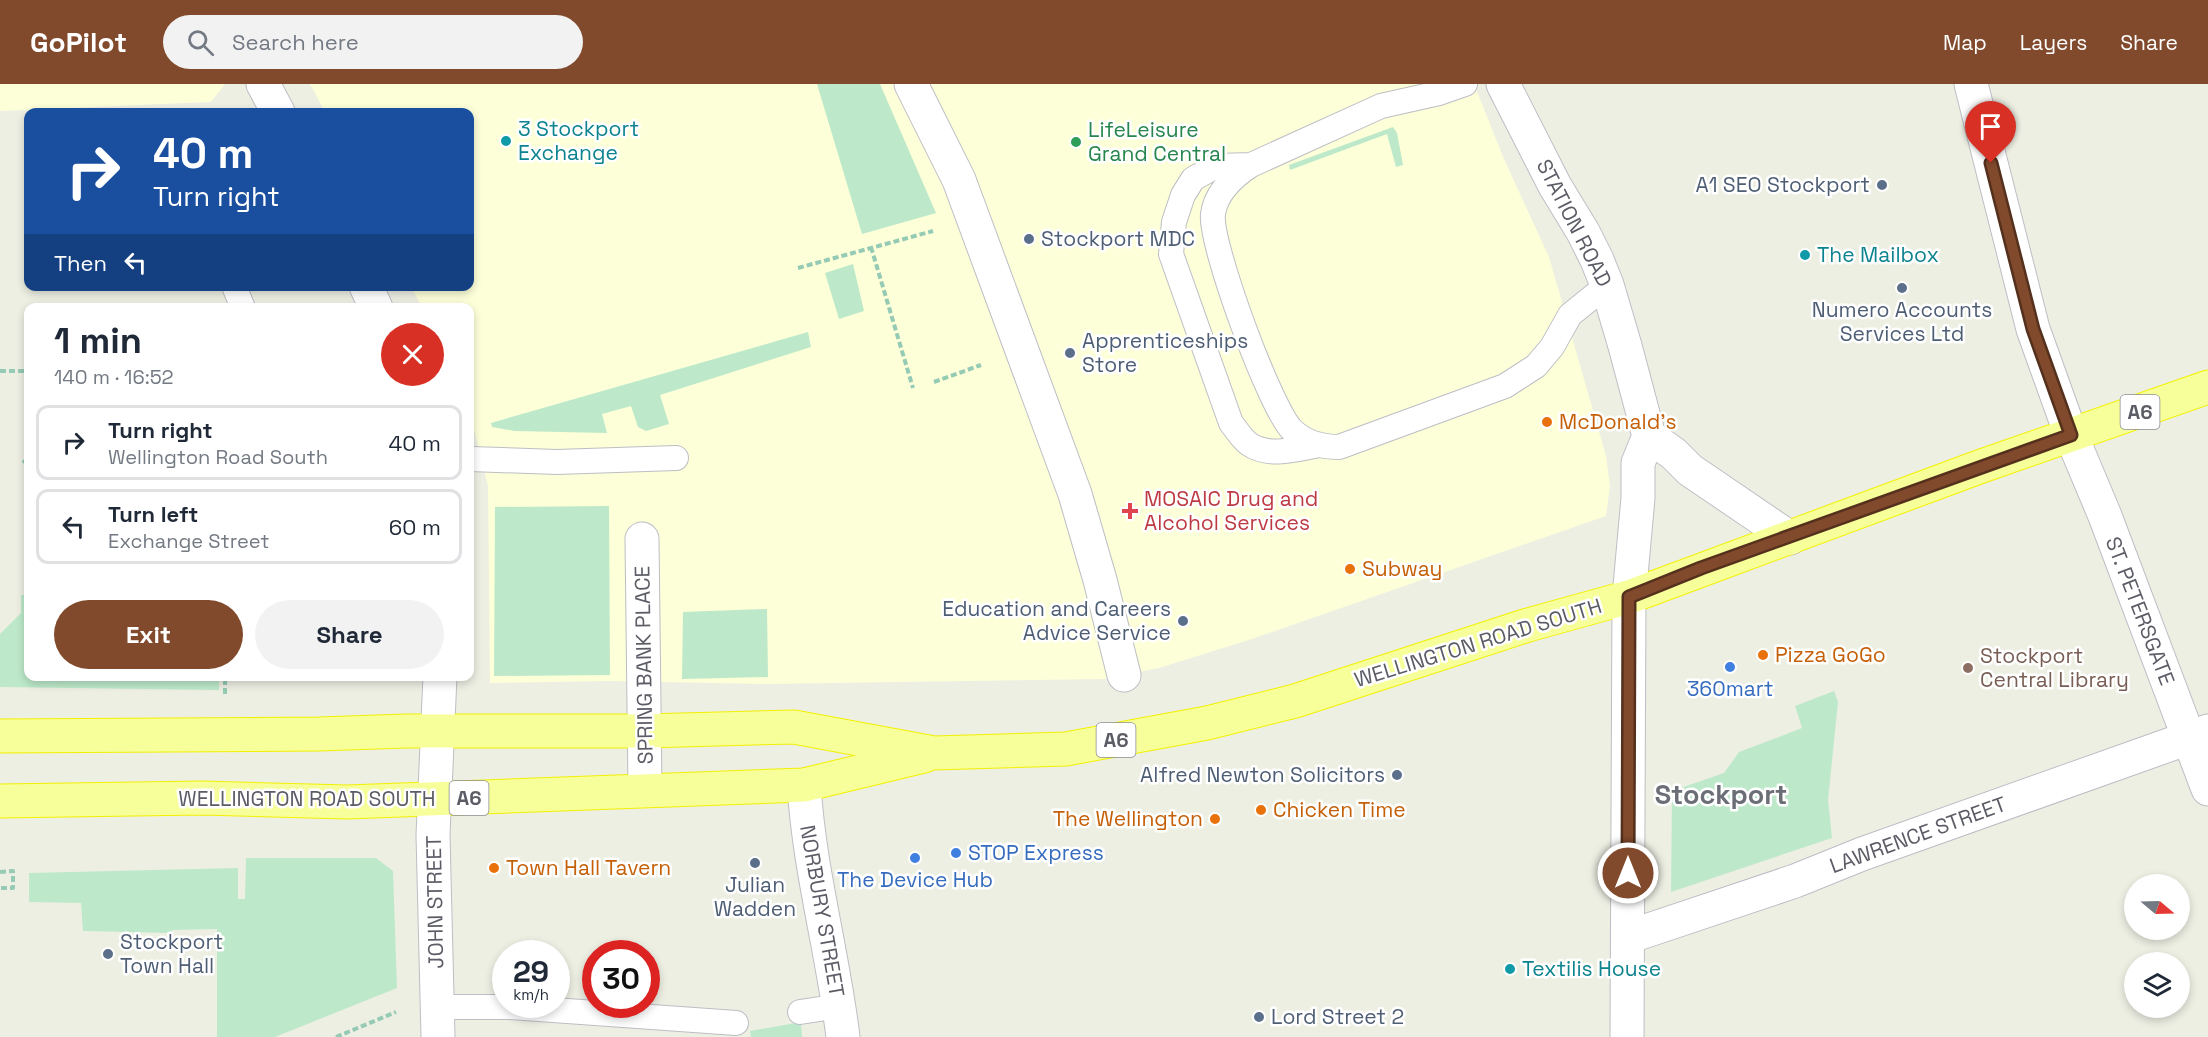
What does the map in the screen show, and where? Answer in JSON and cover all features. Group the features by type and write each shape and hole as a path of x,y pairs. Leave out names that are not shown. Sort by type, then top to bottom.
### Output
{"highway":[{"name":"WELLINGTON ROAD SOUTH","path":"0,736 645,731 794,727 934,753 1066,749 1207,723 1294,701 1528,625 1629,597 1701,568 2208,387"},
{"name":"WELLINGTON ROAD SOUTH","path":"0,801 202,798 347,802 804,786 934,753"}],"street":[{"path":"263,84 276,108"},
{"path":"910,84 959,180 1075,494 1124,675"},
{"name":"STATION ROAD","path":"1503,84 1556,186 1583,232 1607,285 1649,436"},
{"name":"ST. PETERSGATE","path":"1971,84 2033,329 2071,435 2198,735 2208,789"},
{"path":"1627,1037 1629,597 1638,498 1638,463 1649,436 1674,454 1690,470 1790,538"},
{"name":"SPRING BANK PLACE","path":"642,539 645,790"},
{"name":"JOHN STREET","path":"438,1022 433,849 440,681"},
{"name":"LAWRENCE STREET","path":"1628,937 1795,881 1862,854 2198,735"},
{"name":"NORBURY STREET","path":"804,786 806,820 841,1021"}],"lane":[{"path":"1465,84 1439,93 1381,106 1251,165 1236,174 1217,200 1213,214 1214,228 1222,264 1263,376 1279,412 1291,430 1304,440 1319,445 1339,447 1506,386 1536,366 1552,348 1570,315 1607,285"},
{"path":"1251,165 1216,166 1193,179 1183,195 1174,222 1171,254 1231,423 1249,444 1261,449 1282,452 1319,445"},
{"path":"474,459 557,462 676,458"},
{"path":"438,1022 511,1007 736,1023"},
{"path":"800,1012 841,1021"}],"path":[{"path":"798,268 975,220"},
{"path":"871,247 914,388"},
{"path":"934,381 1022,349"},
{"path":"0,371 24,372"},
{"path":"225,681 225,700"},
{"path":"0,872 13,871 13,888 0,888"},
{"path":"336,1037 407,1007 438,1022"}],"shaded area":[{"path":"0,84 225,84 211,102 24,108 24,110 0,111"},
{"path":"310,84 1474,84 1504,159 1549,257 1606,456 1610,486 1606,516 1252,639 1159,668 1105,679 767,684 608,681 490,683 488,486 474,429 474,303 420,303 413,291 474,291 474,108 323,108"},
{"path":"817,84 880,84 936,213 862,234"},
{"path":"1393,127 1397,133 1403,165 1396,167 1387,134 1290,170 1289,165"},
{"path":"853,264 864,311 839,319 825,273"},
{"path":"808,332 811,347 660,395 669,424 646,431 638,427 631,406 602,414 607,433 515,431 492,427 491,423"},
{"path":"609,506 610,675 494,676 495,507"},
{"path":"21,595 24,595 24,681 219,681 219,690 0,687 0,634 21,613"},
{"path":"767,609 768,677 682,679 683,612"},
{"path":"1834,691 1838,702 1828,800 1832,838 1671,892 1672,791 1724,773 1739,752 1802,728 1795,706"},
{"path":"246,858 376,858 393,871 397,988 275,1037 217,1037 217,929 172,930 172,933 83,931 81,903 29,902 29,873 238,868 238,899 245,899"},
{"path":"801,1022 802,1037 751,1037 750,1031"}],"place":[{"name":"3 Stockport Exchange","path":"506,141"},
{"name":"LifeLeisure Grand Central","path":"1076,142"},
{"name":"A1 SEO Stockport","path":"1882,185"},
{"name":"Stockport MDC","path":"1029,239"},
{"name":"The Mailbox","path":"1805,255"},
{"name":"Numero Accounts Services Ltd","path":"1902,288"},
{"name":"Apprenticeships Store","path":"1070,353"},
{"name":"McDonald's","path":"1547,422"},
{"name":"MOSAIC Drug and Alcohol Services","path":"1130,511"},
{"name":"Subway","path":"1350,569"},
{"name":"Education and Careers Advice Service","path":"1183,621"},
{"name":"Pizza GoGo","path":"1763,655"},
{"name":"360mart","path":"1730,667"},
{"name":"Stockport Central Library","path":"1968,668"},
{"name":"Alfred Newton Solicitors","path":"1397,775"},
{"name":"Chicken Time","path":"1261,810"},
{"name":"The Wellington","path":"1215,819"},
{"name":"STOP Express","path":"956,853"},
{"name":"The Device Hub","path":"915,858"},
{"name":"Julian Wadden","path":"755,863"},
{"name":"Town Hall Tavern","path":"494,868"},
{"name":"Stockport Town Hall","path":"108,954"},
{"name":"Textilis House","path":"1510,969"},
{"name":"Lord Street 2","path":"1259,1017"}],"district":[{"name":"Stockport","path":"1721,795"}],"route":[{"path":"1628,873 1629,597 1701,568 1790,538 2071,435 2033,329 1991,163"}]}
